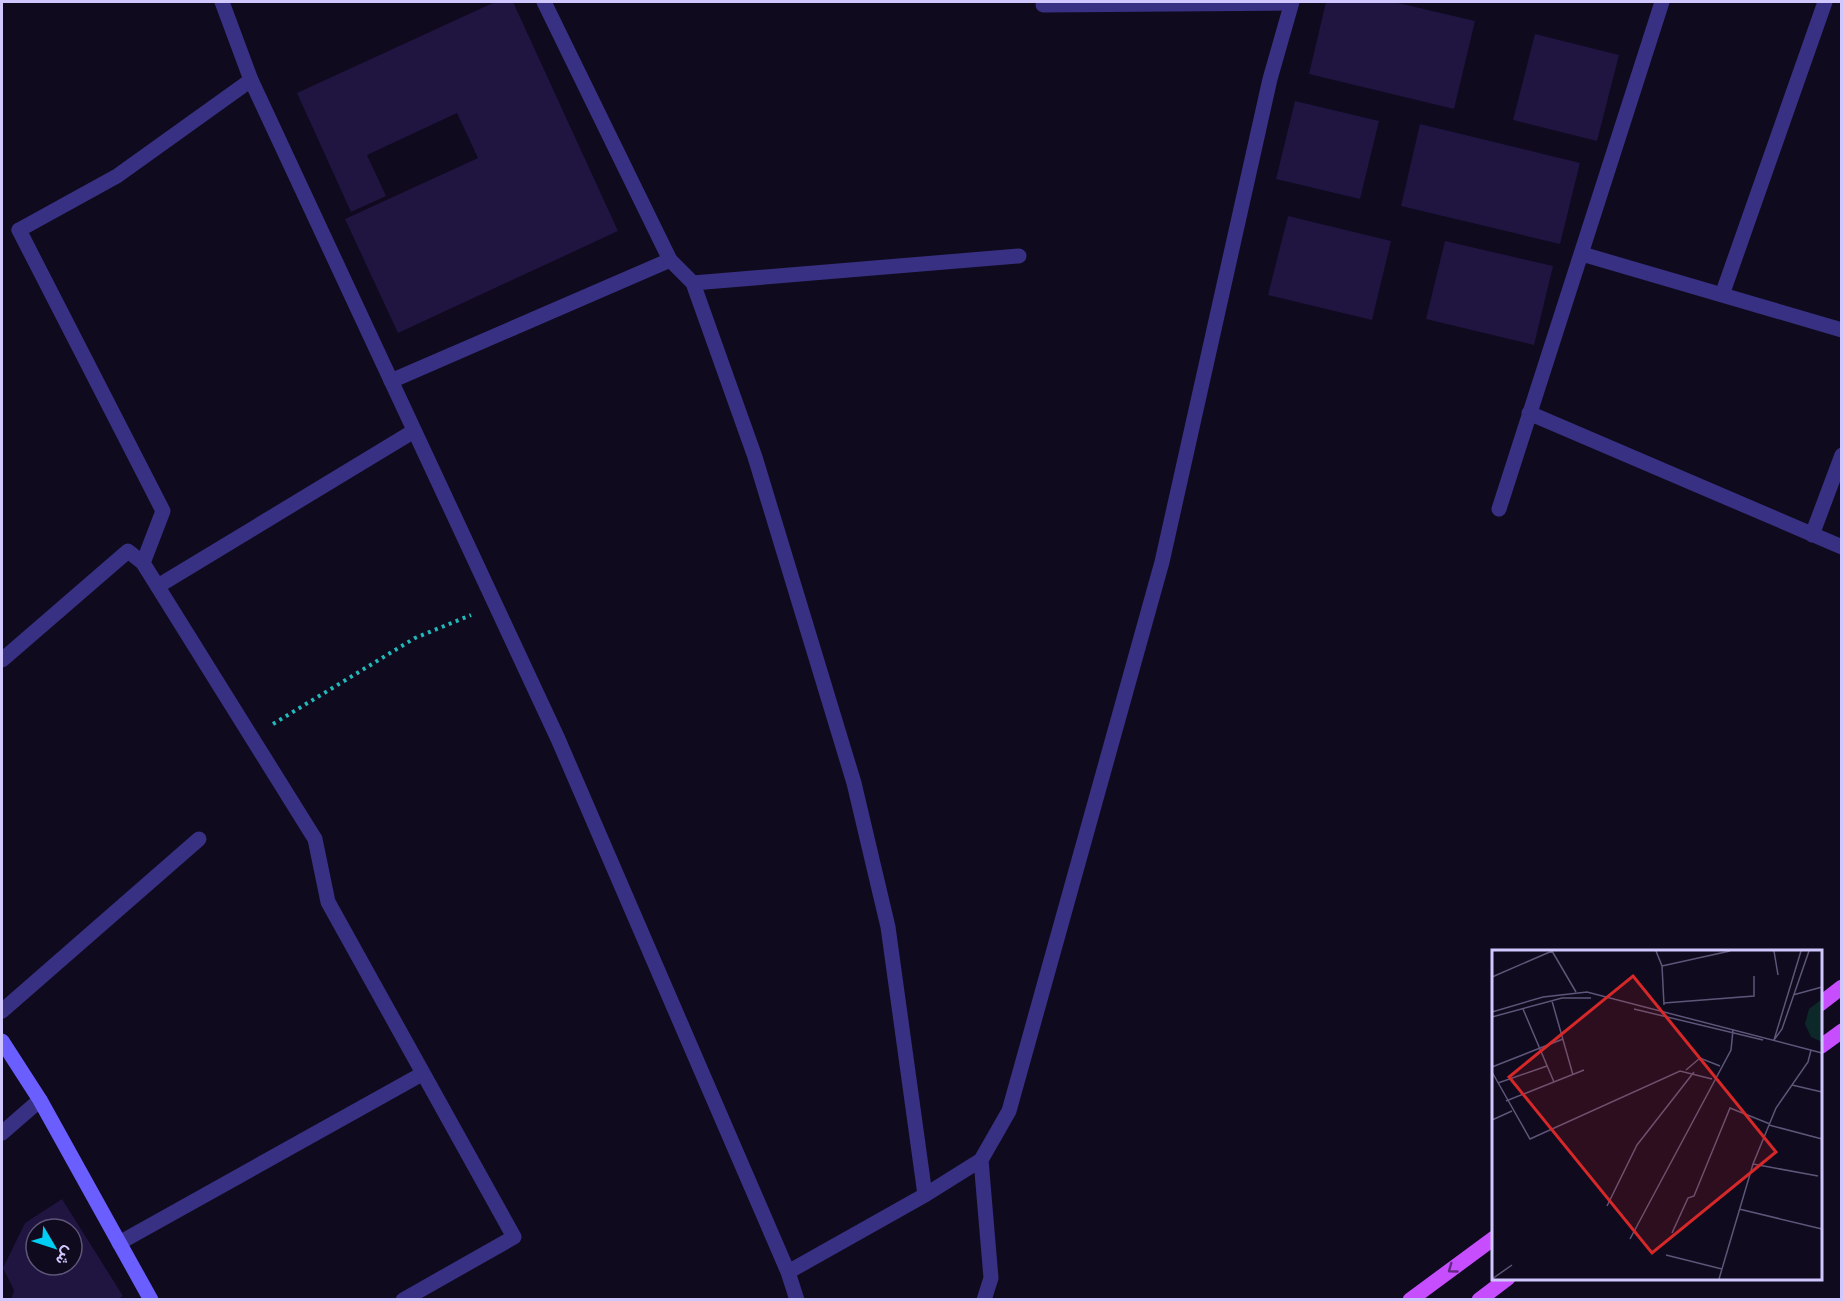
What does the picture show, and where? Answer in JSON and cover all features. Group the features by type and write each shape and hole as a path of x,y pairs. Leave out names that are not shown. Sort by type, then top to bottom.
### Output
{"main road":[{"path":"1822,1003 1842,987"},
{"path":"1822,1046 1842,1031"},
{"path":"2,1041 40,1100 151,1299"},
{"path":"1410,1299 1492,1239"},
{"path":"1479,1299 1505,1280"}],"street":[{"path":"222,2 251,80 558,739 788,1272 797,1299"},
{"path":"544,2 670,260 693,282 755,457 855,783 888,927 926,1195"},
{"path":"788,1272 926,1195 981,1160 1009,1111 1162,562 1270,79 1291,2 1043,5"},
{"path":"1499,509 1662,2"},
{"path":"1722,295 1825,2"},
{"path":"143,562 163,511 19,230 117,176 251,80"},
{"path":"1582,254 1842,330"},
{"path":"693,282 1019,256"},
{"path":"391,381 670,260"},
{"path":"1529,413 1842,547"},
{"path":"158,586 414,431"},
{"path":"1812,535 1842,455"},
{"path":"2,660 128,550 143,562 315,839 328,902 514,1237 404,1299"},
{"path":"2,1011 199,839"},
{"path":"119,1243 423,1074"},
{"path":"2,1133 40,1100"},
{"path":"981,1160 991,1278 984,1299"}],"path":[{"path":"252,737 415,638 495,604"}],"building":[{"path":"495,2 513,2 618,231 398,333 345,219 478,158 457,113 367,155 386,196 351,212 297,93"},
{"path":"1326,2 1394,2 1475,21 1454,109 1309,74"},
{"path":"1535,34 1619,55 1597,141 1513,120"},
{"path":"1295,101 1379,121 1360,199 1276,179"},
{"path":"1420,124 1580,163 1560,244 1401,206"},
{"path":"1288,216 1391,241 1372,320 1268,295"},
{"path":"1445,241 1553,266 1534,345 1426,319"},
{"path":"62,1199 73,1217 34,1217"},
{"path":"24,1225 24,1277 84,1277 84,1234 123,1296 117,1300 11,1300 14,1290 3,1268"}]}
